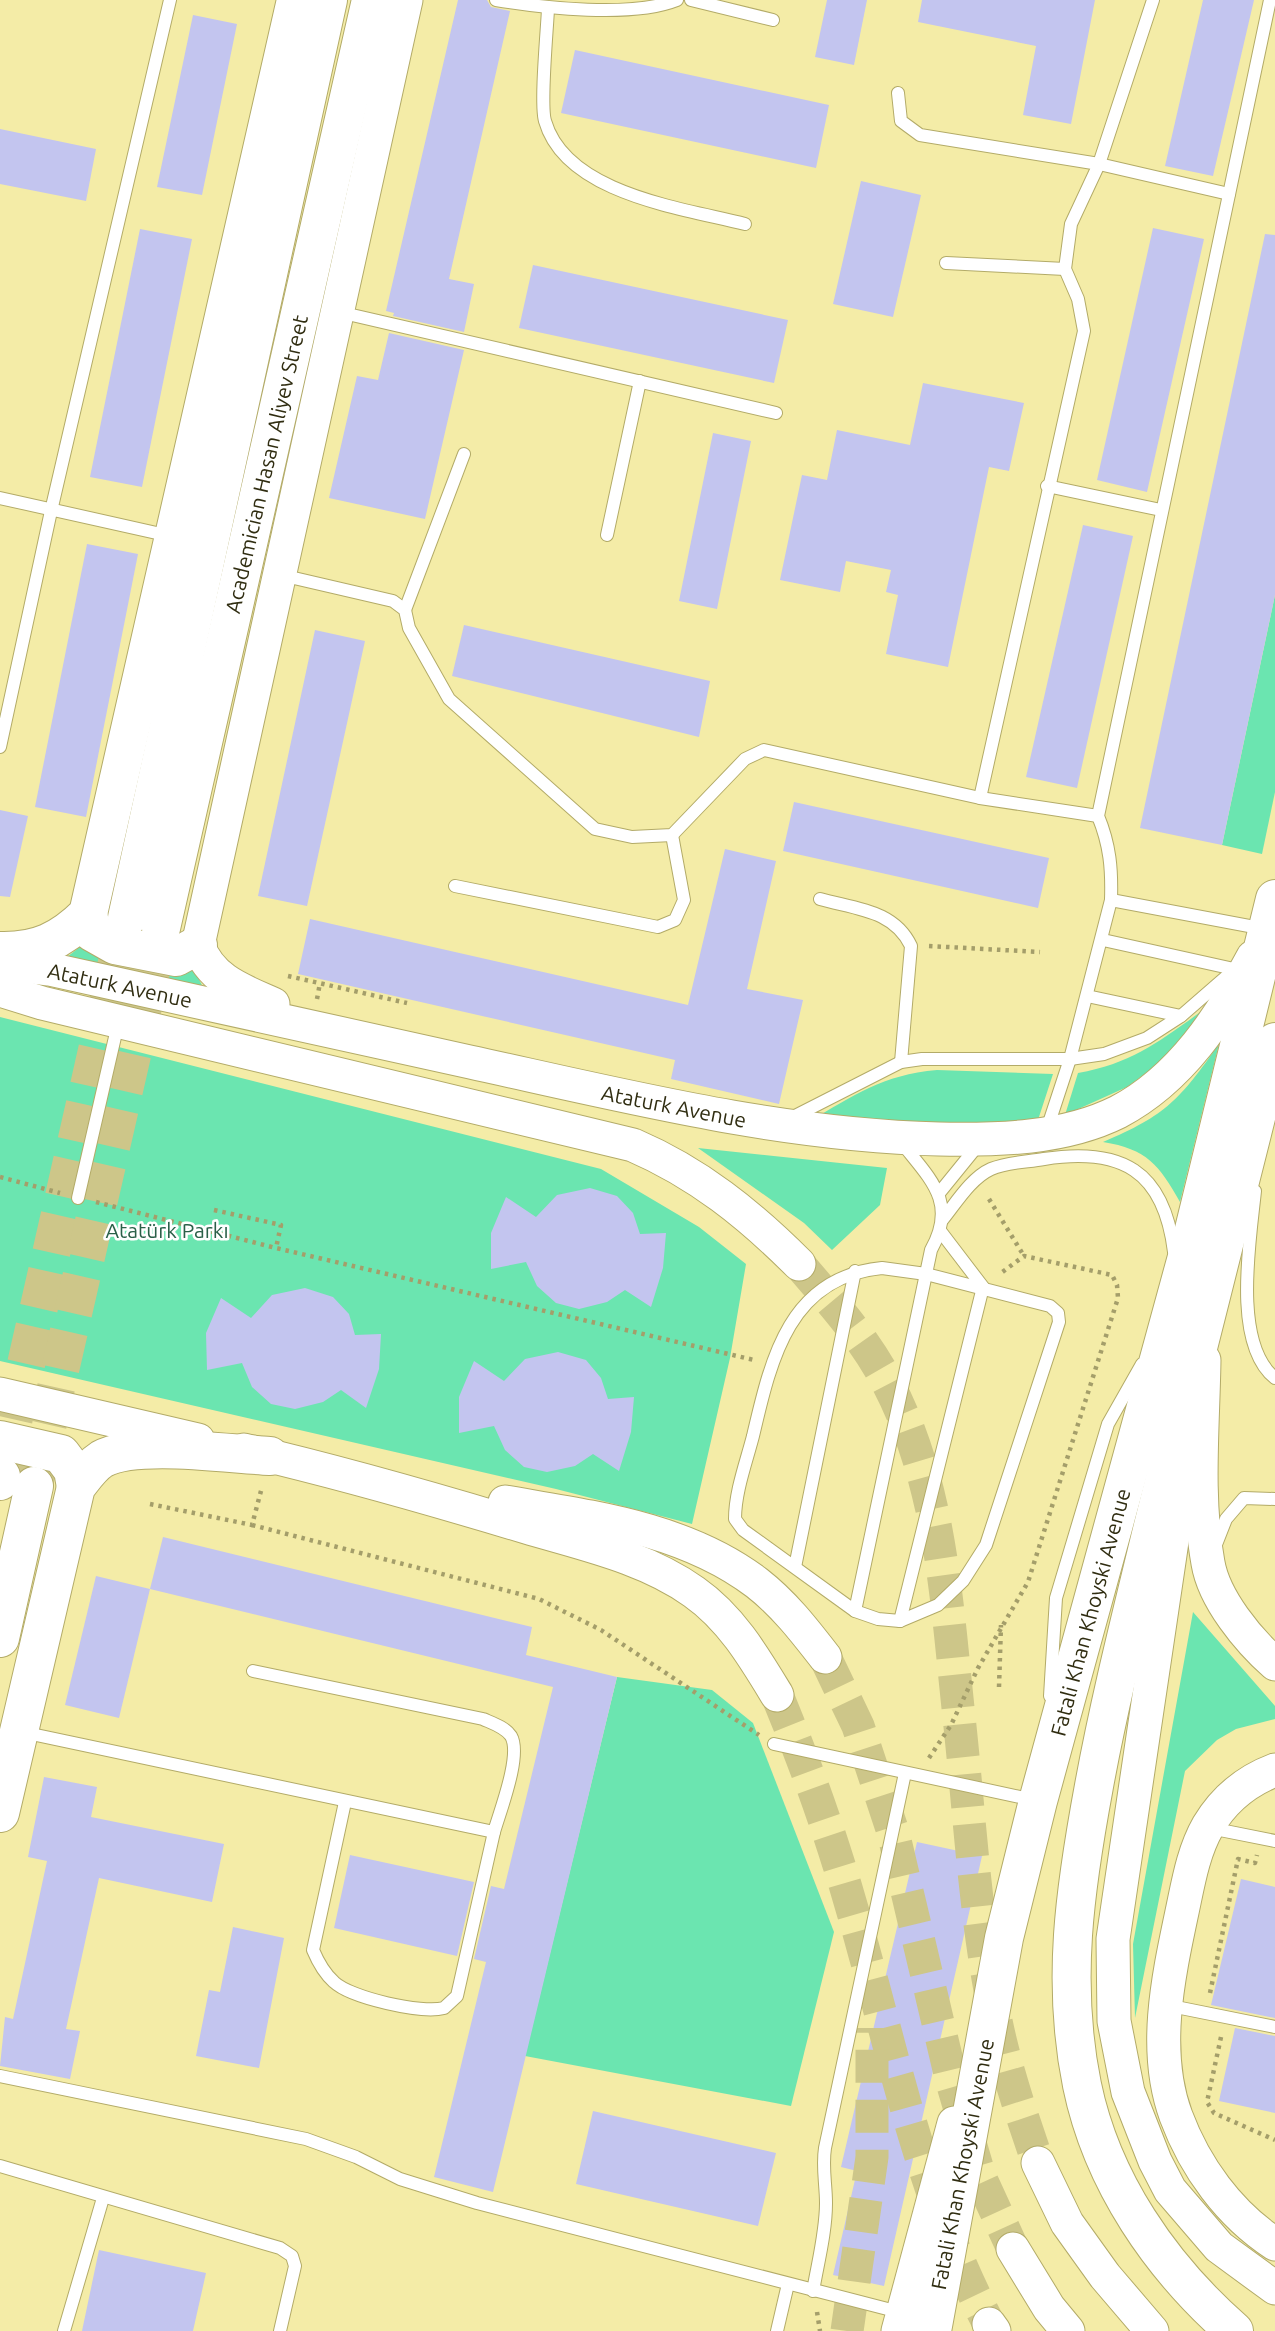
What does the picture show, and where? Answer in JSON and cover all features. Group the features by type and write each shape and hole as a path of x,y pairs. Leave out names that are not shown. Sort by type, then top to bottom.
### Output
{"main road":[{"path":"198,945 176,957 115,944 92,932 88,914 296,0"},
{"name":"Academician Hasan Aliyev Street","path":"328,0 144,923 371,0"},
{"path":"350,1036 222,980 205,964 198,945 406,0"},
{"path":"0,951 40,948 70,930 88,914"},
{"name":"Ataturk Avenue","path":"0,963 49,969 664,1105 773,1125 898,1138 982,1140 1046,1133 1117,1112 1149,1092 1181,1064 1223,1010 1271,915"},
{"name":"Fatali Khan Khoyski Avenue","path":"1234,2331 1202,2302 1145,2232 1100,2143 1082,2088 1070,1989 1072,1924 1082,1849 1271,915"},
{"name":"Ataturk Avenue","path":"0,990 118,1022 633,1145 690,1173 723,1195 799,1264"},
{"name":"Fatali Khan Khoyski Avenue","path":"911,2325 1042,1787 1275,1042"},
{"path":"1188,1316 1208,1564 1219,1592 1234,1616 1275,1664"},
{"path":"1188,1316 1113,1939 1114,2021 1128,2092 1155,2161 1170,2190 1219,2247 1275,2288"},
{"path":"0,1394 364,1479 610,1553 670,1576 696,1592 734,1630 750,1650 777,1695"},
{"path":"76,1487 102,1460 121,1452 144,1449 270,1456"},
{"path":"0,1638 9,1471 61,1454 74,1471 76,1487 0,1813"},
{"path":"364,1479 609,1520 691,1546 756,1582 792,1614 825,1657"},
{"path":"1275,1770 1241,1787 1207,1827 1186,1890 1166,2005 1166,2076 1176,2115 1187,2142 1216,2190 1246,2223 1275,2244"},
{"path":"1038,2163 1067,2223 1105,2276 1152,2331"},
{"path":"1013,2249 1049,2308 1068,2331"}],"lane":[{"path":"0,747 51,511 170,0"},
{"path":"496,0 548,9 659,7 677,0"},
{"path":"691,0 774,20"},
{"path":"980,798 1047,486 1084,331 1078,299 1065,269 1071,224 1099,164 1153,0"},
{"path":"1046,1133 1070,1059 1111,901 1112,864 1108,838 1098,816 1270,0"},
{"path":"548,9 544,120 563,152 587,174 615,190 745,224"},
{"path":"898,93 901,121 920,135 1099,164 1228,194"},
{"path":"946,263 1065,269"},
{"path":"339,312 776,413"},
{"path":"607,536 640,381"},
{"path":"464,454 405,610 409,628 449,699 594,829 632,838 672,835 745,759 764,750 980,798 1098,816"},
{"path":"1047,486 1161,510"},
{"path":"0,498 175,537"},
{"path":"281,575 393,601 405,610"},
{"path":"455,886 658,927 675,920 684,900 672,835"},
{"path":"820,900 891,919 904,930 911,946 901,1062"},
{"path":"773,1125 825,1103 882,1069 901,1062 922,1059 1070,1059 1104,1055 1136,1042 1181,1016 1212,991 1234,968 1271,915 1111,901"},
{"path":"1103,940 1234,968"},
{"path":"1087,996 1181,1016"},
{"path":"78,1198 118,1022"},
{"path":"1265,1081 1249,1258 1248,1315 1254,1348 1263,1368 1275,1378"},
{"path":"898,1138 940,1192 942,1225 983,1287 900,1621"},
{"path":"940,1192 982,1140"},
{"path":"855,1611 931,1250 942,1225 975,1181 989,1169 1079,1154 1114,1160 1136,1172 1152,1186 1163,1206 1171,1229 1188,1316"},
{"path":"882,1268 926,1274 1050,1306 1058,1313 1059,1322 986,1545 963,1581 938,1605 900,1621 878,1619 855,1611 743,1530 735,1519 770,1364 801,1307 827,1284 855,1271 882,1268"},
{"path":"795,1567 855,1271"},
{"path":"1208,1564 1226,1520 1244,1498 1275,1499"},
{"path":"253,1671 483,1719 506,1731 514,1746 514,1759 494,1832 457,1996 444,2008 425,2010 349,1992 328,1976 313,1950 345,1802"},
{"path":"18,1731 494,1832"},
{"path":"774,1744 905,1773 1042,1787"},
{"path":"813,2291 825,2226 826,2200 822,2169 825,2148 905,1773"},
{"path":"1207,1827 1275,1841"},
{"path":"1166,2005 1275,2027"},
{"path":"0,2077 306,2139 356,2157 400,2179 477,2203 813,2291 911,2325"},
{"path":"0,2166 280,2248 292,2256 295,2266 280,2331"},
{"path":"64,2331 103,2198"},
{"path":"777,2331 788,2284"}],"path":[{"path":"947,945 1040,952"},
{"path":"275,973 407,1003"},
{"path":"0,1177 276,1248 770,1364"},
{"path":"905,1773 929,1758 951,1725 1001,1624 1028,1582 1118,1298 1117,1285 1112,1275 1024,1256 989,1199"},
{"path":"214,1210 281,1225 276,1248"},
{"path":"983,1287 1024,1256"},
{"path":"252,1525 270,1456"},
{"path":"150,1504 252,1525 539,1599 601,1630 774,1744"},
{"path":"999,1687 1001,1624"}],"green space":[{"path":"1275,595 1275,792 1262,854 1222,845"},
{"path":"90,939 191,965 208,996 67,957"},
{"path":"1206,1008 1161,1062 1127,1087 1065,1115 1078,1073 1115,1063 1146,1049"},
{"name":"Atatürk Parkı","path":"0,1017 601,1169 699,1227 746,1264 730,1358 692,1524 556,1489 0,1361"},
{"path":"1219,1044 1180,1202 1150,1161 1131,1149 1103,1142 1143,1123 1170,1104"},
{"path":"937,1070 1053,1074 1037,1123 975,1126 808,1122 884,1082 900,1076"},
{"path":"698,1148 887,1168 880,1205 832,1250 804,1223"},
{"path":"1193,1612 1275,1706 1275,1719 1236,1729 1217,1740 1185,1771 1135,2018 1133,1944"},
{"path":"617,1677 712,1690 753,1723 834,1932 791,2106 525,2056"}],"building":[{"path":"458,0 487,0 491,7 510,11 449,279 474,284 464,332 393,316 394,313 386,311"},
{"path":"827,0 867,0 854,65 815,57"},
{"path":"922,0 1095,0 1071,124 1023,115 1036,46 918,22"},
{"path":"1203,0 1254,0 1213,176 1165,166"},
{"path":"193,15 237,24 202,195 157,187"},
{"path":"575,50 829,105 816,168 561,113"},
{"path":"0,129 96,149 86,201 0,184"},
{"path":"861,181 921,195 893,317 833,304"},
{"path":"1153,228 1204,239 1147,492 1097,480"},
{"path":"140,229 192,239 142,487 90,477"},
{"path":"1265,234 1275,235 1275,595 1222,845 1140,828"},
{"path":"533,265 788,320 774,383 519,328"},
{"path":"389,333 464,350 425,519 329,498 357,376 378,380"},
{"path":"923,383 1024,403 1009,471 989,467 948,667 886,654 898,595 886,592 891,570 846,561 840,592 780,580 802,475 827,480 837,430 910,445"},
{"path":"713,433 751,441 717,609 679,601"},
{"path":"1083,525 1133,536 1077,788 1026,777"},
{"path":"87,544 138,554 86,817 35,807"},
{"path":"464,625 710,681 699,737 452,676"},
{"path":"315,630 365,641 307,906 258,896"},
{"path":"794,802 1049,858 1038,908 783,851"},
{"path":"0,810 28,816 10,897 0,896"},
{"path":"725,849 776,861 747,989 803,1000 779,1104 671,1079 675,1060 298,974 310,919 688,1005"},
{"path":"590,1188 617,1196 633,1213 640,1234 666,1233 663,1268 651,1307 625,1290 607,1302 579,1309 556,1303 537,1286 526,1262 491,1269 491,1233 506,1197 536,1217 557,1195"},
{"path":"305,1288 333,1297 349,1314 355,1335 381,1334 379,1369 366,1408 341,1390 323,1402 295,1409 271,1404 252,1387 242,1363 207,1370 206,1333 221,1298 251,1318 272,1295"},
{"path":"558,1352 586,1360 601,1378 608,1399 634,1397 631,1432 619,1471 593,1454 575,1466 547,1472 524,1467 505,1450 494,1426 459,1433 459,1397 474,1361 504,1381 525,1359"},
{"path":"163,1537 532,1627 526,1655 617,1677 493,2192 434,2177 486,1962 474,1959 491,1886 504,1889 553,1687 150,1589"},
{"path":"96,1576 150,1589 119,1718 65,1705"},
{"path":"44,1777 97,1787 91,1817 224,1844 212,1902 99,1878 66,2029 80,2031 70,2079 0,2066 5,2017 13,2019 47,1861 28,1857"},
{"path":"917,1842 982,1856 884,2286 833,2275 857,2171 841,2167"},
{"path":"350,1855 474,1882 457,1956 334,1928"},
{"path":"1241,1879 1275,1887 1275,2018 1211,2005"},
{"path":"233,1927 284,1938 259,2068 196,2056 209,1990 220,1992"},
{"path":"1235,2028 1275,2036 1275,2113 1219,2101"},
{"path":"593,2111 776,2153 758,2226 576,2184"},
{"path":"99,2250 206,2273 193,2331 82,2331"}],"tunnel":[{"path":"1,1475 127,918"},
{"path":"35,1480 161,928"},
{"path":"799,1264 852,1328 880,1369 916,1451 928,1494 950,1627 978,1907 989,1983 1005,2057 1038,2163"},
{"path":"825,1657 858,1726 893,1832 952,2082 980,2177 1013,2249"},
{"path":"777,1695 810,1779 839,1865 903,2098 940,2213 989,2324"},
{"path":"847,2331 872,2157 872,2028"}]}
